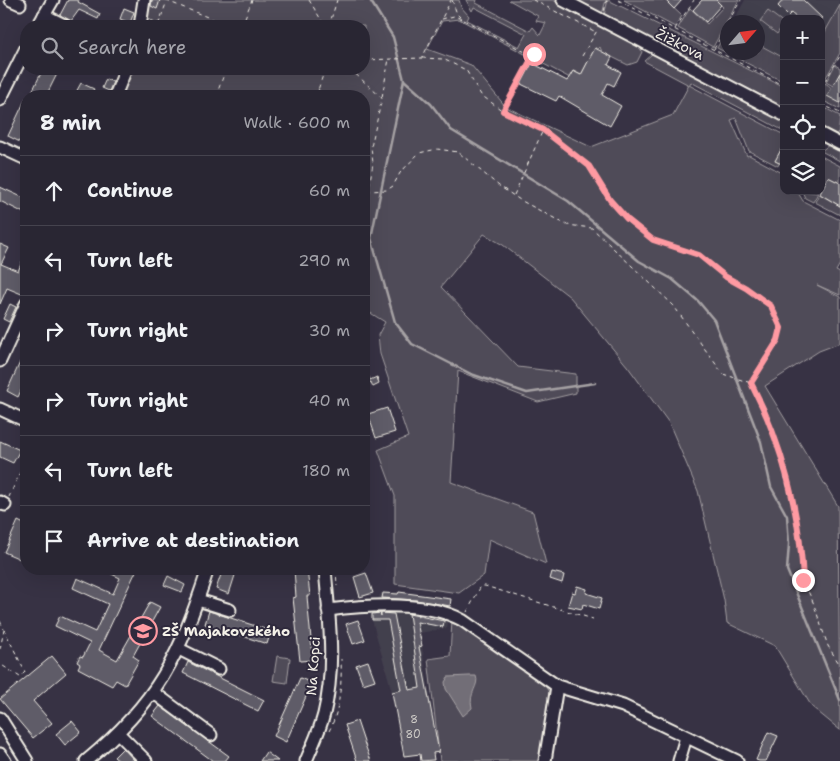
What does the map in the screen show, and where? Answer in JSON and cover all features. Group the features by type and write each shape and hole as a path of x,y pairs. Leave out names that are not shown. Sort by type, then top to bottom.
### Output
{"street":[{"path":"41,20 53,0"},
{"path":"141,20 144,0"},
{"name":"Žižkova","path":"563,0 780,113"},
{"path":"44,15 54,20"},
{"path":"0,100 20,60"},
{"path":"118,90 124,75"},
{"path":"825,136 840,144"},
{"path":"0,146 20,156"},
{"path":"0,361 20,317"},
{"path":"0,409 20,418"},
{"path":"86,761 118,733 153,692 179,649 206,575"},
{"name":"Na Kopci","path":"306,761 324,715 330,677 331,639 325,575"},
{"path":"198,600 230,610"},
{"path":"328,610 365,605 399,606 453,615 557,686 623,706 737,761"},
{"path":"179,649 219,669"},
{"path":"545,761 557,686"},
{"path":"153,692 211,735"},
{"path":"0,718 27,761"},
{"path":"118,733 146,761"},
{"path":"679,761 686,737"},
{"path":"0,754 4,761"}],"path":[{"path":"244,20 252,0"},
{"path":"309,0 321,20"},
{"path":"331,20 337,0"},
{"path":"422,58 451,0"},
{"path":"451,0 457,14 462,19"},
{"path":"533,0 596,32"},
{"path":"618,0 780,84"},
{"path":"675,30 694,0"},
{"path":"733,15 741,0"},
{"path":"160,20 167,1 215,20"},
{"path":"442,19 454,16 462,19 534,55 503,111"},
{"path":"713,50 720,37"},
{"path":"825,81 840,56"},
{"path":"389,59 371,147 374,163 370,191 387,190 393,186 400,173 419,154 437,150 458,152 514,196 567,225 592,228 673,304 723,374 751,383 776,438 801,541 803,580 813,602 828,646 840,665"},
{"path":"370,60 443,59 466,70 481,95 503,111 543,130 589,166 610,200 627,219 653,240 699,255 726,277 746,288 771,306 781,328 778,340 751,383"},
{"path":"218,90 224,75"},
{"path":"318,89 323,75"},
{"path":"357,75 382,98"},
{"path":"823,105 840,113"},
{"path":"514,196 543,130"},
{"path":"2,504 20,471"},
{"path":"462,620 472,605 480,586 593,619"},
{"path":"0,620 25,672 20,677 0,664"},
{"path":"0,649 4,629"}],"shaded area":[{"path":"151,0 459,0 461,7 469,16 467,20 519,47 526,34 474,7 472,11 466,0 477,0 476,3 530,31 533,27 540,35 546,23 536,21 538,16 509,0 553,0 639,45 642,52 637,62 628,65 602,52 600,47 598,49 595,48 581,75 573,71 570,78 459,19 442,21 427,49 471,65 506,107 591,147 673,115 689,85 780,133 780,152 775,161 779,163 778,166 749,151 736,118 731,120 747,156 749,155 780,172 780,195 799,195 803,201 840,220 840,264 836,271 840,273 840,295 817,285 840,297 840,343 819,351 765,386 838,506 840,730 812,707 775,646 727,623 724,600 698,491 669,423 628,367 570,297 503,245 484,234 441,287 518,367 576,374 576,393 538,402 458,371 451,482 533,512 546,564 489,539 484,575 459,593 395,584 395,496 378,450 408,437 380,354 378,335 385,322 370,313 370,90 121,90 128,75 370,75 370,20 145,20"},
{"path":"575,0 606,0 602,14"},
{"path":"608,0 720,55 720,60 729,60 780,85 780,107 604,15"},
{"path":"624,0 665,0 682,16 675,27"},
{"path":"716,0 739,0 731,15 720,15 720,34 713,47 678,28 690,8 707,24 723,7"},
{"path":"745,0 840,0 840,5 825,32 825,15 780,15 780,56 765,48 765,15 737,15"},
{"path":"840,5 840,53 825,79 825,60 825,32"},
{"path":"768,11 780,20 780,29 777,34 765,25 765,15"},
{"path":"765,48 780,56 780,80 741,60 765,60"},
{"path":"652,54 656,54 780,119 780,129 691,82 689,85 644,61"},
{"path":"835,65 840,68 840,73 833,86 826,82"},
{"path":"825,83 836,94 840,109 825,102"},
{"path":"825,108 840,116 838,137 825,130"},
{"path":"829,145 840,151 840,161 825,153 825,148"},
{"path":"825,158 840,166 840,183 828,177 825,182"},
{"path":"804,195 817,195 813,202 805,198"},
{"path":"818,195 821,195 840,206 840,215 815,202"},
{"path":"398,592 451,599 447,628 420,633 438,751 404,756 392,692 372,620 372,613 381,593"},
{"path":"452,620 542,681 549,692 542,761 440,761 428,659 450,656"},
{"path":"277,656 290,658 287,683 273,681"},
{"path":"476,676 477,680 471,702 472,708 463,716 446,689 445,682 448,677"}],"building":[{"path":"68,0 79,0 78,2 100,14 98,19 79,10 72,20 60,15"},
{"path":"152,0 160,0 157,9 151,6"},
{"path":"665,0 682,0 674,9"},
{"path":"702,0 716,0 721,5 706,22 693,10"},
{"path":"783,0 803,0 819,15 793,15 791,13 787,15 778,6"},
{"path":"124,8 134,12 131,20 120,19"},
{"path":"595,48 612,57 608,65 621,72 614,86 608,83 602,95 621,106 610,126 559,96 556,101 521,84 532,63 567,81 573,71 581,75"},
{"path":"840,73 840,103 827,96"},
{"path":"40,75 56,75 49,90 33,90"},
{"path":"106,79 113,82 109,90 102,88"},
{"path":"81,83 94,89 93,90 77,90"},
{"path":"20,111 20,142 8,136"},
{"path":"780,152 780,163 775,161"},
{"path":"828,177 840,183 840,206 822,195 825,195 825,183"},
{"path":"0,187 20,196 20,211 0,201"},
{"path":"0,244 9,248 1,264 18,271 20,266 20,293 7,288 0,304"},
{"path":"10,304 16,307 9,322 3,319"},
{"path":"20,362 20,393 18,397 7,391"},
{"path":"377,377 379,384 373,387 370,380"},
{"path":"387,408 395,432 376,438 370,420 370,413"},
{"path":"0,441 20,450 13,463 0,457"},
{"path":"18,521 20,522 20,559 4,552"},
{"path":"552,572 564,575 562,583 550,579"},
{"path":"114,575 134,575 99,650 117,660 150,602 160,607 133,656 139,660 125,685 116,680 112,686 78,668 80,664 77,662 80,656 83,657 90,643 55,626 60,616 95,632 108,604 73,588 77,578 113,594 120,578"},
{"path":"221,575 235,575 229,594 216,589"},
{"path":"294,575 308,575 310,596 307,596 313,660 300,661 293,598 296,597"},
{"path":"367,575 373,593 360,597 354,577"},
{"path":"168,576 185,585 182,592 164,585"},
{"path":"577,586 587,589 586,593 602,598 599,609 583,604 582,609 568,606 572,592 575,593"},
{"path":"399,592 451,599 450,606 416,600 382,598 383,593 398,594"},
{"path":"209,611 271,631 267,644 205,624"},
{"path":"380,613 381,616 381,613 394,614 409,690 420,688 409,614 444,621 443,627 417,622 422,646 419,647 439,752 433,753 434,760 421,761 420,754 404,756 392,692 401,690 388,620 372,620 372,614"},
{"path":"358,620 365,640 353,644 346,624"},
{"path":"52,656 66,673 33,701 52,723 33,738 0,699"},
{"path":"368,661 375,680 363,684 356,665"},
{"path":"188,662 264,700 258,711 183,673"},
{"path":"300,678 312,683 286,742 274,736"},
{"path":"160,706 229,756 225,761 213,761 152,716"},
{"path":"72,721 81,732 65,745 56,734"},
{"path":"357,721 371,761 357,761 345,725"},
{"path":"768,732 778,736 766,761 756,760"},
{"path":"123,748 135,761 119,761 114,757"},
{"path":"266,752 278,761 260,761"}],"waterway":[{"path":"370,0 393,37 404,80 371,238 395,322 412,344 471,374 527,393 595,383"},
{"path":"404,80 431,104 451,130 568,201 639,261 672,279 698,301 714,320 761,442 771,487 787,516 789,544 787,570 840,700"}],"place":[{"name":"ZŠ Majakovského","path":"143,631"}],"route":[{"path":"534,54 503,111 543,130 589,166 610,200 627,219 653,240 699,255 726,277 746,288 771,306 781,328 778,340 751,383 765,410 776,438 801,541 803,580"}]}
